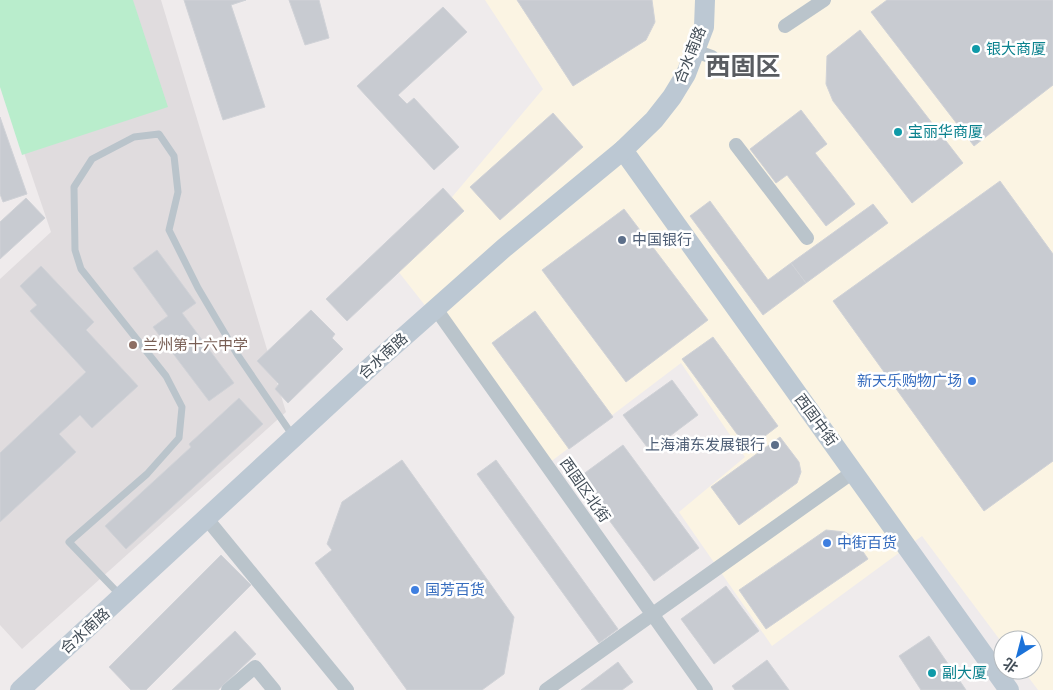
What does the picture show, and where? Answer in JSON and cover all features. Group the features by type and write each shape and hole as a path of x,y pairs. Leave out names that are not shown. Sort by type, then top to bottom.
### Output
{"main road":[{"name":"合水南路","path":"20,690 436,308 504,248 623,150 654,120 672,97 686,74 703,54 705,0"},
{"name":"西固中街","path":"623,150 1009,690"}],"street":[{"path":"785,26 824,0"},
{"path":"736,145 807,238"},
{"name":"西固区北街","path":"436,308 706,690"},
{"path":"546,690 853,472"},
{"path":"207,519 347,690"},
{"path":"228,690 255,667 274,690"}],"lane":[{"path":"122,597 69,542 147,474 179,438 182,408 166,376 81,269 76,250 74,187 92,159 134,137 158,134 174,156 178,192 169,230 198,288 237,354 294,438"}],"shaded area":[{"name":"兰州第十六中学","path":"0,0 161,0 286,412 22,649 0,625 0,279 51,232 0,82"},
{"path":"485,0 1053,0 1053,690 1038,690 1030,680 1043,680 1043,630 993,631 922,536 772,646 679,512 745,457 681,363 549,463 394,266 543,89"}],"green space":[{"path":"0,0 133,0 168,107 22,155 0,87"}],"building":[{"path":"184,0 246,0 231,5 265,107 223,120"},
{"path":"289,0 319,0 329,38 305,45"},
{"path":"517,0 652,0 655,22 646,40 573,86"},
{"name":"银大商厦","path":"887,0 1053,0 1053,85 974,146 871,12"},
{"path":"443,7 467,32 398,95 407,104 414,98 459,147 434,170 357,86"},
{"name":"宝丽华商厦","path":"860,30 963,163 912,203 833,101 826,84 827,56"},
{"path":"801,110 827,144 815,153 855,204 826,226 787,175 776,183 750,149"},
{"path":"553,113 583,147 500,220 470,187"},
{"path":"0,117 27,194 3,202 0,194"},
{"name":"新天乐购物广场","path":"1000,181 1053,254 1053,461 984,511 833,301"},
{"path":"443,188 464,211 347,321 326,299"},
{"path":"26,198 45,218 0,259 0,222"},
{"path":"710,201 768,280 791,263 806,283 763,315 690,216"},
{"path":"873,204 888,223 806,283 791,263"},
{"path":"624,209 708,320 626,382 542,270"},
{"path":"157,250 196,303 182,313 234,383 209,401 153,327 168,316 133,268"},
{"path":"41,266 94,322 86,330 138,386 92,428 80,415 59,434 76,452 0,522 0,453 86,372 30,311 37,305 20,286"},
{"path":"311,310 335,334 332,338 343,349 288,403 275,389 279,384 257,361"},
{"path":"535,311 613,417 569,449 492,343"},
{"path":"713,337 778,426 748,449 682,359"},
{"path":"672,380 698,415 650,451 623,415"},
{"path":"239,398 263,424 126,549 105,526 191,447 189,444"},
{"path":"780,437 799,462 801,472 797,483 739,525 711,487"},
{"path":"623,445 699,548 654,581 578,478"},
{"name":"国芳百货","path":"402,460 514,617 504,674 482,690 407,690 315,563 332,550 327,544 342,502"},
{"path":"496,460 618,629 599,643 477,474"},
{"path":"826,530 845,532 853,537 868,559 766,629 739,590"},
{"path":"221,555 251,585 146,690 131,690 109,667"},
{"path":"726,586 759,631 714,664 681,619"},
{"path":"235,631 256,654 218,690 172,690"},
{"name":"副大厦","path":"929,636 966,690 921,690 899,656"},
{"path":"767,660 789,690 735,690 732,686"},
{"path":"618,662 633,682 622,690 581,690"}],"place":[{"name":"银大商厦","path":"976,49"},
{"name":"宝丽华商厦","path":"898,132"},
{"name":"中国银行","path":"622,240"},
{"name":"兰州第十六中学","path":"133,345"},
{"name":"新天乐购物广场","path":"972,381"},
{"name":"上海浦东发展银行","path":"775,445"},
{"name":"中街百货","path":"827,543"},
{"name":"国芳百货","path":"415,590"},
{"name":"副大厦","path":"932,673"}],"district":[{"name":"西固区","path":"743,66"}]}
